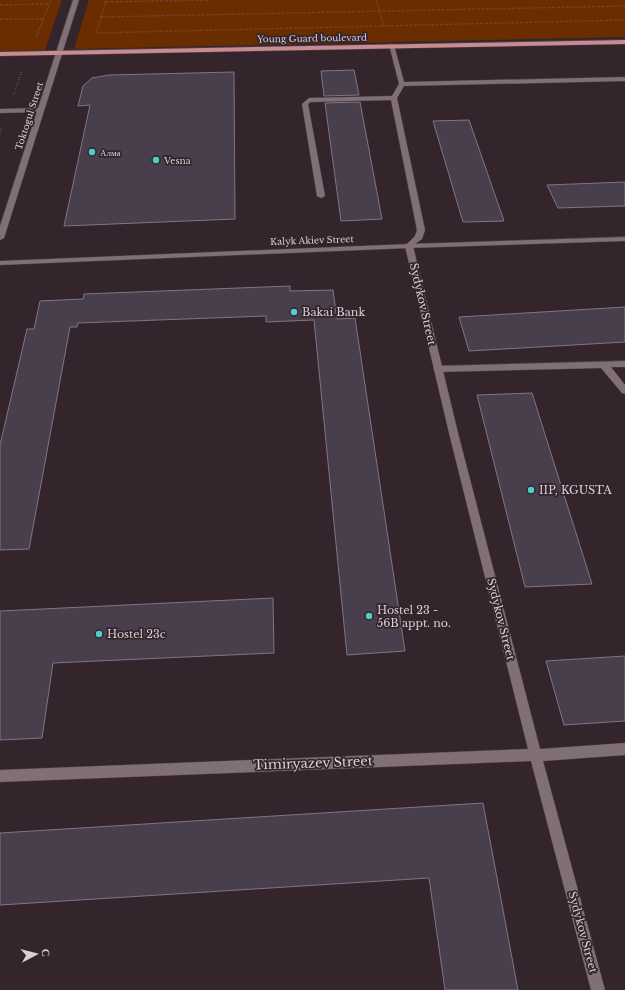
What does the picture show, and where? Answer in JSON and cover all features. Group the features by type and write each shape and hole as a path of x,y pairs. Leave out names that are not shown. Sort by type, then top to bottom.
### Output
{"main road":[{"name":"Young Guard boulevard","path":"0,54 391,45 625,42"}],"street":[{"name":"Toktogul Street","path":"0,238 76,0"},
{"path":"391,45 402,84 394,98 421,230 419,237 409,246"},
{"path":"402,84 625,79"},
{"path":"321,196 305,104 309,100 394,98"},
{"path":"0,111 40,110"},
{"name":"Kalyk Akiev Street","path":"0,264 409,246 625,240"},
{"name":"Sydykov Street","path":"409,246 437,369 535,754 598,990"},
{"path":"604,364 625,391"},
{"path":"437,369 625,364"},
{"name":"Timiryazev Street","path":"0,776 625,749"}],"path":[{"path":"34,41 51,0"},
{"path":"209,0 106,1 96,33 625,20"},
{"path":"376,0 383,26"},
{"path":"0,5 49,4"},
{"path":"101,17 625,6"},
{"path":"0,20 43,19"}],"shaded area":[{"path":"0,0 62,0 45,50 0,51"},
{"path":"89,0 625,0 625,37 74,49"}],"building":[{"path":"354,70 359,95 324,96 321,71"},
{"name":"Vesna","path":"234,72 235,219 64,226 90,105 78,106 83,86 92,78 109,75"},
{"path":"360,102 382,219 341,221 325,103"},
{"path":"469,120 504,221 463,222 433,121"},
{"path":"625,182 625,206 558,208 547,185"},
{"path":"290,286 290,291 333,290 337,319 355,318 405,651 347,655 314,320 266,322 266,316 78,323 77,327 70,327 29,549 0,550 0,445 27,329 34,329 40,301 83,299 84,294"},
{"path":"625,307 625,342 469,351 459,317"},
{"name":"IIP, KGUSTA","path":"532,393 592,584 525,587 477,395"},
{"path":"273,598 274,653 53,663 42,738 0,740 0,611"},
{"path":"625,656 625,721 564,725 546,661"},
{"path":"483,803 518,990 445,990 429,878 0,905 0,833"}],"place":[{"name":"Алма","path":"92,152"},
{"name":"Vesna","path":"156,160"},
{"name":"Bakai Bank","path":"294,312"},
{"name":"IIP, KGUSTA","path":"531,490"},
{"name":"Hostel 23 - 56B appt. no.","path":"369,616"},
{"name":"Hostel 23c","path":"99,634"}]}
